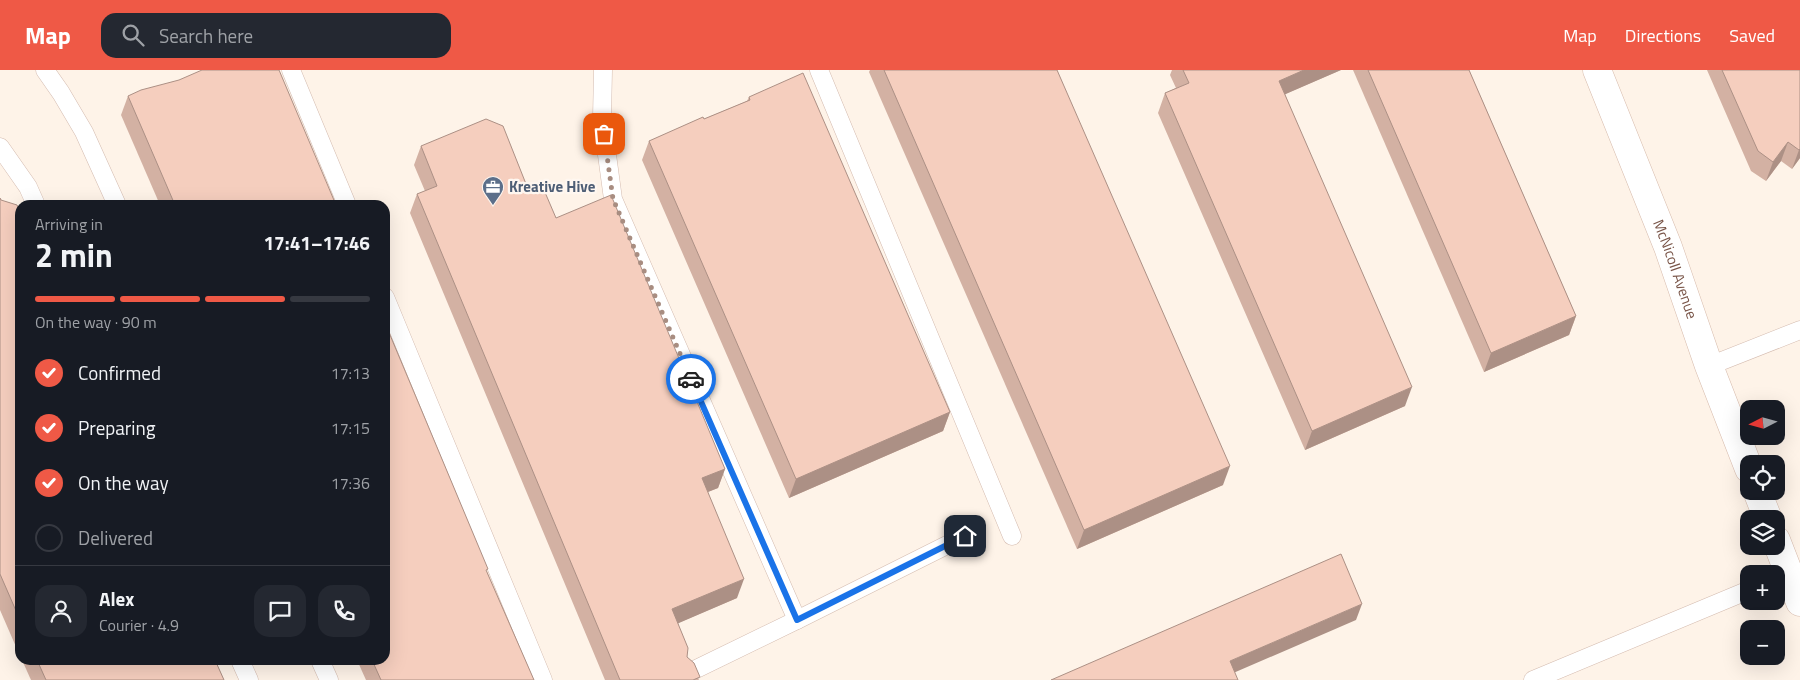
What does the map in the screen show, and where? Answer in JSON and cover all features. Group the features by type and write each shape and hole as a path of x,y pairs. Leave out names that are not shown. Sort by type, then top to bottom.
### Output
{"main road":[{"name":"McNicoll Avenue","path":"1597,70 1668,247 1709,366 1744,455"},
{"path":"1785,580 1800,602"}],"lane":[{"path":"44,70 61,93 84,132 114,200"},
{"path":"291,70 345,200"},
{"path":"603,70 602,118 613,199 797,620"},
{"path":"819,70 1012,536"},
{"path":"0,147 28,187 34,200"},
{"path":"390,309 543,680"},
{"path":"1709,366 1800,330"},
{"path":"690,672 965,536"},
{"path":"1532,680 1740,594"},
{"path":"242,665 249,680"},
{"path":"322,665 329,680"}],"building":[{"path":"202,70 279,70 334,200 173,200 128,96 141,90 179,80"},
{"path":"884,70 1057,70 1230,466 1084,530"},
{"path":"1183,70 1304,70 1279,81 1412,387 1312,431 1165,93 1189,83"},
{"path":"1368,70 1469,70 1576,316 1491,353"},
{"path":"1722,70 1800,70 1799,150 1788,142 1773,162 1758,151"},
{"path":"803,73 950,412 796,479 649,141 703,117 704,119 750,100 749,97"},
{"path":"486,119 503,126 528,189 541,183 556,218 611,195 725,469 702,478 744,579 672,609 688,648 687,657 694,663 700,677 693,680 620,680 417,194 437,186 421,146"},
{"path":"0,198 15,204 15,608 0,574"},
{"path":"390,335 488,569 486,570 534,680 381,680 374,665 390,665"},
{"path":"1341,554 1362,604 1230,661 1238,680 1051,680"},
{"path":"39,665 217,665 224,680 46,680"}],"way so far":[{"path":"604,134 613,199 691,379"}],"place":[{"name":"Kreative Hive","path":"493,206"}],"route":[{"path":"691,379 797,620 965,536"}]}
